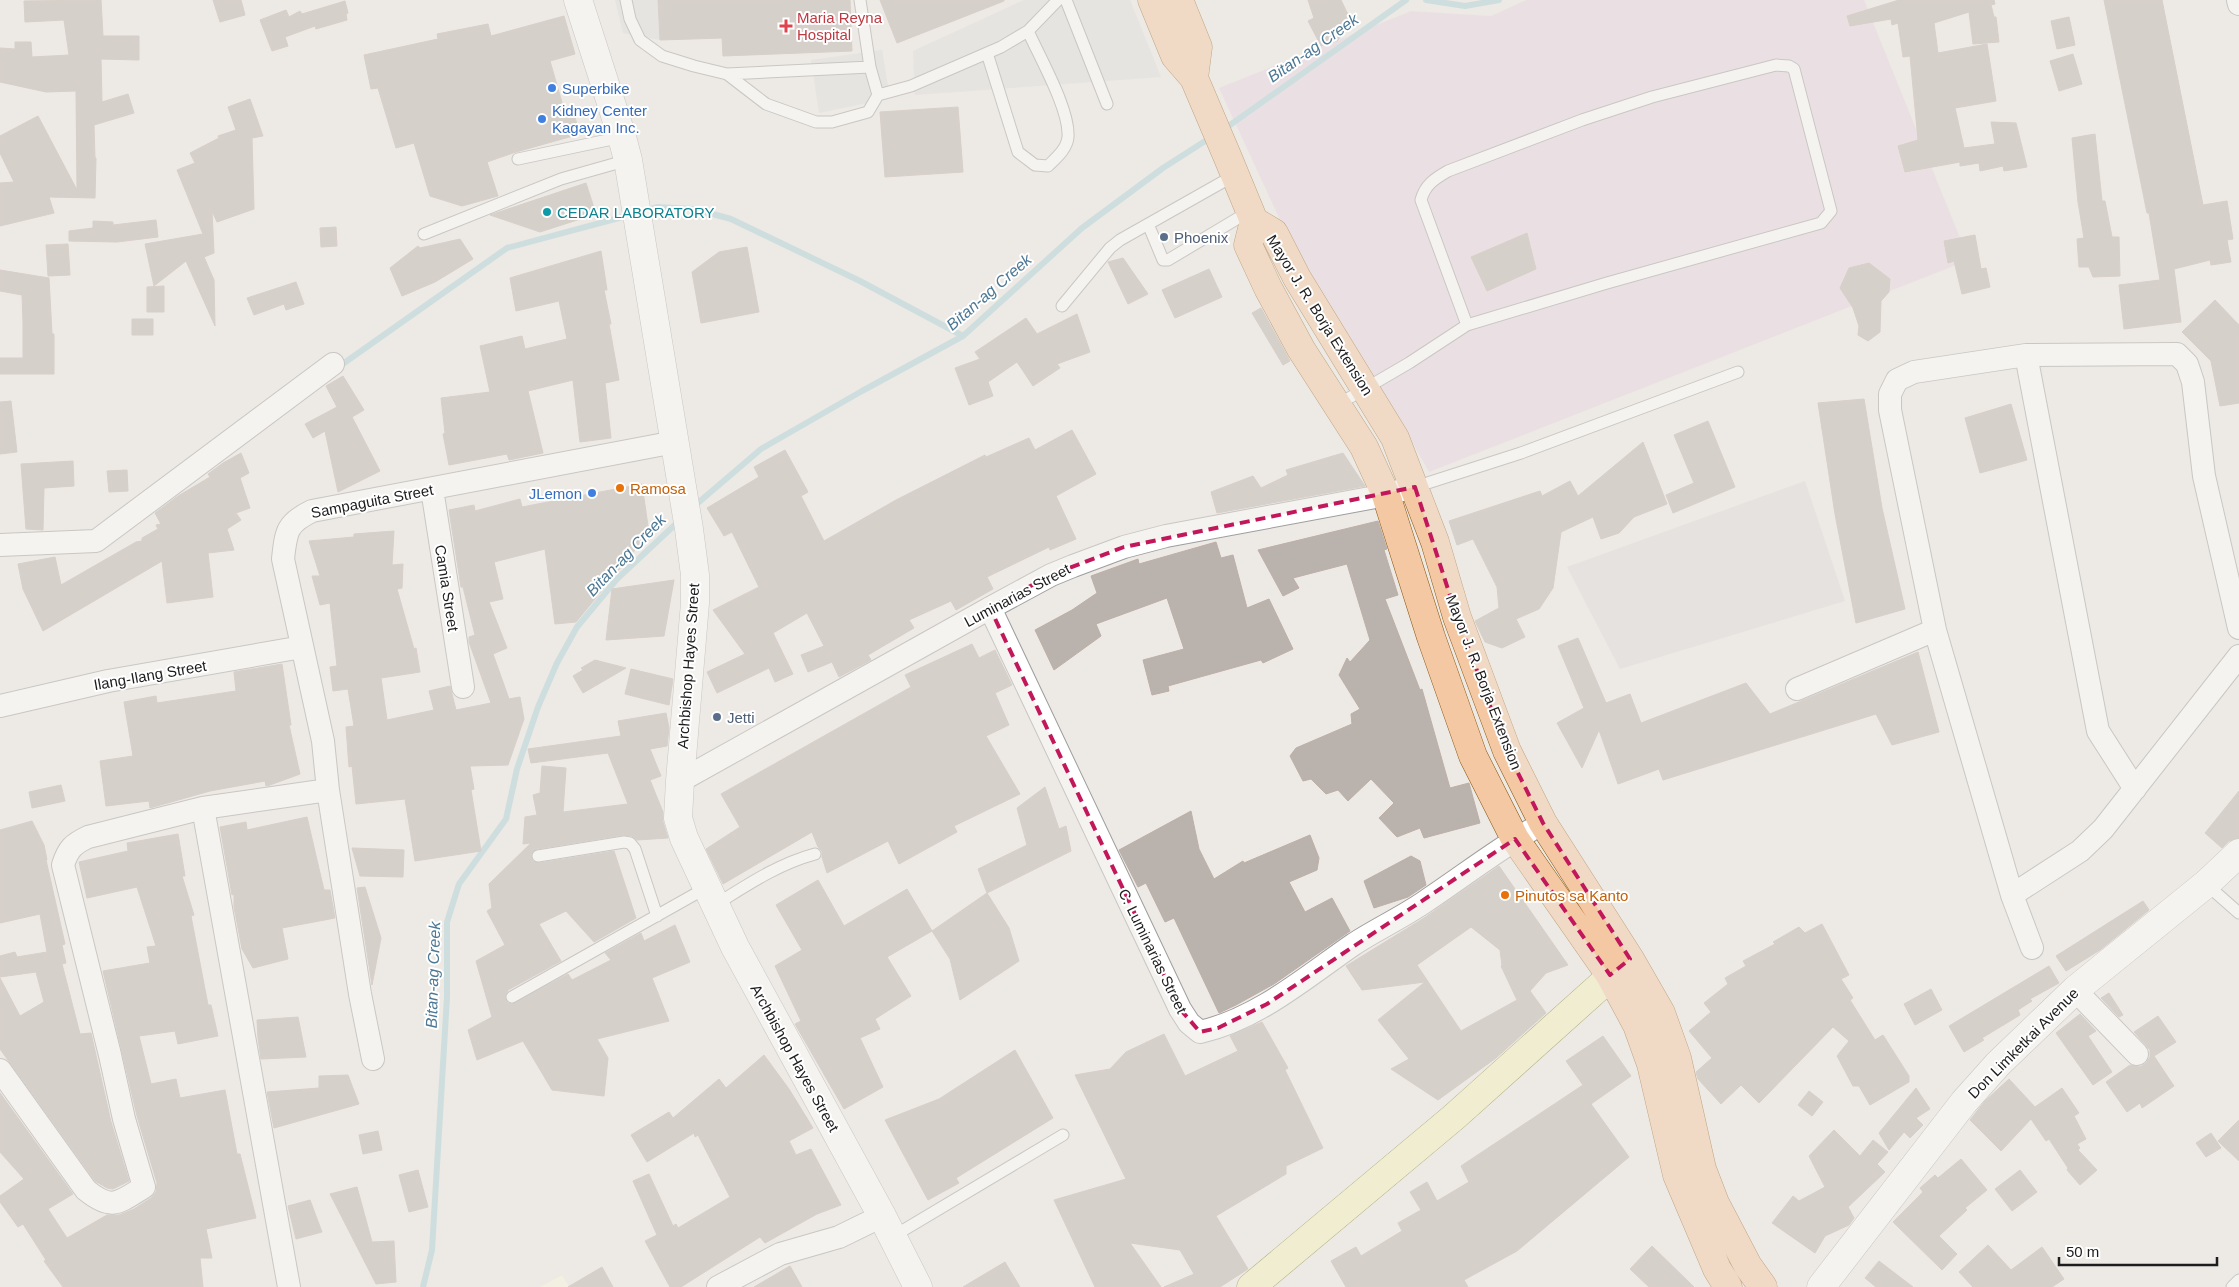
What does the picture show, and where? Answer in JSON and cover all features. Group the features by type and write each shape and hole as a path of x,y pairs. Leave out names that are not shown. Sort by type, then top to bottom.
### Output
{"main road":[{"path":"1152,0 1175,56 1194,78 1252,216"},
{"path":"1179,0 1198,47 1194,78"},
{"name":"Mayor J. R. Borja Extension","path":"1252,216 1274,234 1297,278 1395,438 1435,542 1456,617 1504,742 1543,822 1620,967 1637,1026 1651,1064 1677,1175 1717,1269 1728,1287"},
{"name":"Mayor J. R. Borja Extension","path":"1252,216 1248,244 1268,288 1301,349 1364,447 1386,495 1431,637 1473,756 1516,839 1620,967 1661,1013 1677,1058 1702,1169 1715,1203 1748,1266 1763,1287"},
{"path":"1251,1287 1454,1117 1620,967"}],"street":[{"name":"Archbishop Hayes Street","path":"578,0 625,148 675,442 695,575 695,602 678,818 684,838 710,897 735,947 887,1226 918,1287"},
{"path":"2238,0 2239,4"},
{"path":"2032,948 2012,895 1935,630 1890,410 1890,394 1897,380 1914,372 2026,355 2177,354 2187,364 2193,382 2204,476 2233,581 2239,628"},
{"path":"2026,355 2098,731 2135,789"},
{"path":"0,545 96,540 333,364"},
{"name":"Sampaguita Street","path":"373,1059 360,994 328,790 323,741 284,559 285,539 290,524 312,511 675,442"},
{"name":"Luminarias Street","path":"680,781 1051,576 1124,547 1166,536 1386,495 1415,486"},
{"name":"Camia Street","path":"432,489 463,687"},
{"name":"C. Luminarias Street","path":"990,608 1180,1009 1189,1023 1200,1032 1218,1028 1267,1004 1356,943 1424,902 1543,822"},
{"path":"1797,689 1935,630"},
{"name":"Ilang-Ilang Street","path":"0,706 108,681 302,647"},
{"path":"2012,895 2080,851 2104,829 2239,656"},
{"path":"0,1070 86,1190 100,1202 111,1204 147,1195 124,1119 63,866 67,852 74,843 88,837 203,808 328,790"},
{"path":"203,808 289,1287"},
{"name":"Don Limketkai Avenue","path":"1821,1287 1964,1102 1998,1064 2074,990 2238,857"},
{"path":"2074,990 2137,1054"},
{"path":"718,1287 780,1254 839,1237 887,1226"}],"lane":[{"path":"626,0 630,19 640,40 662,56 694,66 727,74 870,67"},
{"path":"860,0 870,67 878,95"},
{"path":"727,74 766,104 816,122 832,122 868,112 878,95 911,86 987,52 1028,31 1058,0"},
{"path":"1066,0 1107,104"},
{"path":"987,52 1018,152 1035,165 1048,166 1060,154 1068,139 1066,116 1028,31"},
{"path":"1336,406 1409,363 1467,325 1607,283 1821,223 1831,211 1794,69 1789,66 1776,65 1652,97 1582,120 1448,171 1434,179 1424,189 1421,200 1467,325"},
{"path":"518,159 625,148"},
{"path":"424,234 561,179 625,148"},
{"path":"1062,306 1110,248 1232,166"},
{"path":"1148,224 1164,260 1168,260 1252,216"},
{"path":"1415,486 1521,453 1738,372"},
{"path":"538,856 624,842 630,843 635,849 657,916"},
{"path":"512,997 657,916 710,897 795,859 814,854"},
{"path":"2206,884 2239,913"},
{"path":"887,1226 1063,1135"},
{"path":"2232,1287 2239,1280"}],"highlighted area":[{"path":"1415,487 1457,617 1507,751 1543,823 1630,959 1610,975 1515,839 1267,1004 1218,1028 1200,1032 1180,1009 990,608 1051,575 1124,547"}],"shaded area":[{"path":"615,0 658,0 660,40 623,33"},
{"path":"1024,0 1130,0 1161,77 915,95 913,51"},
{"path":"1526,0 1864,0 1969,260 1429,472 1383,391 1304,272 1219,88 1411,11 1491,16"},
{"path":"882,50 890,98 819,113 811,60"},
{"path":"1805,481 1845,601 1620,669 1567,567"},
{"path":"562,1275 569,1287 540,1287"}],"building":[{"path":"101,0 103,36 139,36 139,60 101,59 102,102 128,94 134,113 94,125 96,158 95,198 49,197 54,213 0,226 0,183 14,182 0,153 0,136 38,116 77,190 76,91 46,92 0,82 0,48 15,49 15,42 31,42 32,57 69,55 64,20 25,22 24,1"},
{"path":"213,0 241,0 245,15 220,22"},
{"name":"Maria Reyna Hospital","path":"658,0 850,0 852,51 723,56 722,38 660,40"},
{"path":"880,0 1004,0 1004,1 897,43"},
{"path":"1308,0 1341,0 1352,23 1337,41 1321,46 1308,21 1314,18"},
{"path":"1899,0 1994,0 1995,4 1991,5 1994,17 1996,17 1999,42 1973,44 1969,12 1934,23 1938,53 1987,44 1996,101 1955,108 1964,148 1995,144 1991,122 2016,123 2027,167 2004,171 2003,166 1980,171 1979,163 1960,166 1960,162 1905,172 1898,146 1918,140 1910,56 1903,57 1898,23 1892,25 1891,19 1850,26 1847,16"},
{"path":"2104,0 2162,0 2203,205 2227,201 2233,239 2227,240 2231,262 2211,265 2210,260 2174,269 2181,322 2124,329 2119,285 2160,280 2149,213 2147,213"},
{"path":"345,1 348,13 346,14 347,20 316,29 315,26 285,37 288,46 272,51 260,20 286,10 289,17 300,11 302,14"},
{"path":"564,16 575,54 550,61 565,113 573,111 580,134 487,162 498,196 462,206 430,196 414,143 396,148 378,88 371,89 364,55 438,39 437,34 488,24 491,36"},
{"path":"2069,17 2075,45 2057,49 2051,21"},
{"path":"2073,54 2082,84 2059,91 2050,61"},
{"path":"250,99 263,136 252,138 254,209 217,222 212,211 214,253 204,257 214,280 215,326 186,261 154,286 145,244 203,234 177,170 195,163 190,153 219,138 218,136 236,130 228,107"},
{"path":"958,107 963,172 885,177 880,112"},
{"path":"2095,134 2102,201 2105,201 2112,237 2119,237 2120,276 2093,277 2089,267 2079,267 2077,239 2084,238 2078,202 2072,138"},
{"name":"CEDAR LABORATORY","path":"586,183 596,214 540,232 490,215"},
{"path":"156,220 158,237 117,242 69,241 69,231 93,228 93,221 113,222 113,225"},
{"path":"336,227 337,246 321,247 320,228"},
{"path":"1527,233 1536,269 1487,291 1471,257"},
{"path":"1975,235 1981,269 1986,268 1990,287 1962,294 1954,261 1948,263 1944,241"},
{"path":"460,239 473,259 435,282 402,296 390,268 418,246 420,248"},
{"path":"68,244 70,275 48,276 46,245"},
{"path":"747,247 759,312 701,323 692,272 719,252"},
{"path":"601,251 607,290 604,290 619,380 605,383 611,438 580,442 573,380 528,391 543,453 509,460 507,454 449,465 443,434 445,433 441,398 490,392 480,346 522,336 525,349 567,339 559,301 516,311 510,278"},
{"path":"1123,258 1148,294 1128,304 1108,262"},
{"path":"1869,263 1890,279 1889,292 1881,301 1880,332 1868,341 1858,335 1859,326 1853,308 1840,288 1849,268"},
{"path":"1209,269 1222,297 1175,318 1162,290"},
{"path":"0,270 49,278 52,334 54,334 54,374 0,374 0,358 23,358 23,322 22,295 0,291"},
{"path":"296,282 304,304 286,310 284,304 254,315 247,298"},
{"path":"164,286 164,312 147,312 147,287"},
{"path":"2215,300 2239,325 2239,403 2220,406 2211,361 2182,332"},
{"path":"1261,308 1290,361 1283,365 1252,313"},
{"path":"1077,314 1090,352 1057,364 1060,368 1033,386 1017,362 988,382 993,396 969,405 955,368 980,359 975,352 1026,318 1037,334"},
{"path":"132,319 153,319 153,335 132,335"},
{"path":"343,376 364,410 352,417 380,471 338,492 325,431 313,438 305,424 337,407 326,386"},
{"path":"1864,399 1882,508 1905,609 1856,623 1835,514 1818,403"},
{"path":"11,401 17,452 0,454 0,402"},
{"path":"2011,404 2027,460 1980,473 1965,418"},
{"path":"1708,421 1735,487 1673,513 1666,495 1694,483 1674,435"},
{"path":"1072,430 1096,474 1056,496 1076,539 1050,550 1049,547 987,577 993,589 956,610 951,601 909,620 914,628 868,655 871,660 839,677 832,662 808,672 801,655 824,646 807,613 773,633 793,674 775,682 769,668 717,693 707,672 745,654 713,610 759,587 732,532 724,536 707,508 759,477 754,467 785,450 808,492 801,496 824,541 896,500 985,455 986,457 1029,438 1035,450"},
{"path":"1643,442 1667,504 1634,517 1619,533 1601,539 1593,517 1561,532 1553,588 1539,609 1516,619 1525,637 1502,648 1485,642 1475,621 1499,608 1497,587 1473,539 1457,545 1449,521 1540,491 1542,496 1570,481 1578,496"},
{"path":"241,453 249,473 240,478 250,508 236,513 241,520 227,529 234,550 208,553 213,597 167,603 162,561 43,631 23,589 18,564 55,557 61,585 136,542 142,541 142,538 158,529 156,525 161,524 155,513 178,496 210,477 208,474 223,463"},
{"path":"1343,453 1365,486 1217,513 1211,492 1253,476 1261,488 1288,475 1286,470"},
{"path":"73,461 74,486 44,488 43,530 26,529 21,464"},
{"path":"127,470 128,491 109,492 107,471"},
{"path":"642,484 649,533 576,622 555,624 545,549 494,562 503,599 489,602 507,648 493,654 509,699 520,697 524,719 508,765 470,766 474,789 471,790 481,851 415,861 405,799 356,804 352,766 349,767 346,727 354,726 348,689 333,691 330,667 337,666 330,603 320,605 312,576 320,576 309,541 354,537 354,534 394,531 392,565 403,564 402,588 397,589 414,649 416,648 420,672 381,678 387,720 434,710 429,691 450,686 456,710 491,703 469,642 469,637 475,635 463,587 461,587 449,510 474,505 475,511 520,499 522,507"},
{"path":"1378,521 1387,549 1384,550 1398,595 1385,599 1420,690 1422,689 1450,788 1469,783 1480,823 1424,838 1420,828 1397,837 1379,818 1394,803 1371,779 1348,801 1338,790 1326,794 1311,779 1303,781 1290,756 1296,748 1352,724 1351,714 1360,709 1339,675 1347,658 1350,662 1370,640 1347,564 1293,578 1299,588 1283,596 1258,550"},
{"path":"1216,542 1221,558 1233,555 1247,608 1269,599 1293,649 1263,663 1261,660 1168,686 1169,691 1152,695 1143,660 1184,649 1167,598 1096,624 1101,636 1054,670 1035,630 1072,610 1097,593 1091,576 1138,559 1139,564"},
{"path":"674,580 664,636 606,640 612,589"},
{"path":"1578,638 1606,703 1630,694 1641,723 1746,683 1770,714 1918,652 1939,732 1892,745 1876,714 1663,780 1659,769 1618,784 1599,730 1582,768 1557,723 1584,708 1558,646"},
{"path":"972,644 979,658 995,650 1012,685 995,693 1009,725 986,736 1020,794 954,826 957,832 899,864 888,841 827,873 822,851 818,847 812,832 723,884 706,849 740,827 721,794 911,687 905,675"},
{"path":"595,660 626,668 583,693 573,676 583,670 581,668"},
{"path":"282,664 291,725 289,725 300,774 266,786 265,781 210,791 150,808 149,801 106,806 100,761 133,756 124,702 156,696 157,703 236,691 234,672"},
{"path":"631,669 673,679 669,705 625,694"},
{"path":"666,713 669,728 667,746 650,749 661,776 650,780 663,812 663,822 668,838 637,840 632,836 623,835 537,849 531,854 533,861 539,863 614,851 636,918 594,942 566,911 539,924 561,961 508,990 505,997 508,1003 512,1004 568,974 572,980 611,960 605,953 641,933 644,941 675,925 690,962 652,978 669,1021 597,1039 608,1058 604,1096 552,1090 523,1041 477,1060 468,1030 492,1017 476,961 505,945 487,911 492,908 489,884 531,843 523,844 525,817 537,815 533,795 540,793 542,766 566,768 563,812 628,804 608,753 531,763 528,749 621,736 618,721"},
{"path":"61,785 65,801 32,808 29,792"},
{"path":"1045,787 1059,829 1066,826 1071,851 987,893 978,869 1027,845 1017,808"},
{"path":"2239,791 2239,838 2229,841 2222,848 2205,833"},
{"path":"1191,811 1199,849 1214,879 1243,861 1244,863 1310,835 1319,858 1317,870 1289,882 1305,912 1332,898 1350,931 1274,984 1219,1013 1174,918 1165,922 1146,883 1138,887 1119,850"},
{"path":"307,817 324,890 330,890 335,918 282,928 288,959 253,968 242,949 234,907 234,894 232,895 220,827 246,822 247,830"},
{"path":"32,821 44,845 65,944 62,945 66,963 62,964 80,1034 91,1033 111,1122 129,1181 113,1189 107,1188 95,1181 0,1049 0,978 20,1016 44,1002 36,972 0,977 0,956 15,952 17,957 47,952 40,914 0,923 0,830"},
{"path":"178,834 185,876 182,876 194,915 191,916 208,1005 211,1005 218,1036 178,1044 175,1031 139,1036 151,1084 176,1079 180,1098 225,1090 237,1154 240,1154 256,1218 206,1229 212,1258 200,1258 203,1287 63,1287 44,1261 46,1260 23,1224 18,1227 0,1202 0,1196 24,1179 0,1152 0,1093 73,1194 48,1209 67,1238 107,1215 119,1215 134,1209 151,1198 156,1192 157,1183 137,1116 103,971 150,963 147,947 156,946 137,887 87,898 79,862 128,851 127,843"},
{"path":"352,848 404,850 403,877 360,876"},
{"path":"1411,856 1420,861 1426,885 1408,897 1374,908 1364,881"},
{"path":"1499,866 1568,965 1546,973 1530,991 1546,1013 1496,1058 1438,1100 1391,1069 1409,1059 1378,1020 1425,982 1362,990 1346,966 1424,918","holes":["1471,927 1500,950 1501,966 1517,1000 1461,1031 1417,965"]},
{"path":"818,880 844,926 907,889 932,931 887,957 911,996 875,1019 880,1029 860,1038 883,1087 844,1109 795,1024 801,1021 775,966 802,950 776,905"},
{"path":"365,887 381,938 372,985 357,888"},
{"path":"987,893 1009,928 1019,961 960,1000 950,959 932,931"},
{"path":"2143,901 2149,910 2100,950 2066,971 2056,956"},
{"path":"1822,924 1849,975 1841,979 1853,998 1850,1000 1875,1040 1883,1035 1909,1076 1909,1082 1870,1105 1859,1086 1853,1086 1837,1056 1849,1041 1833,1027 1759,1103 1741,1085 1721,1104 1698,1079 1696,1072 1712,1058 1689,1031 1711,1012 1704,1003 1728,984 1725,978 1746,966 1743,961 1775,944 1773,942 1799,927 1805,933"},
{"path":"2049,966 2059,983 2030,999 2032,1001 2018,1010 2020,1015 1982,1038 1984,1040 1964,1052 1949,1026"},
{"path":"1931,989 1942,1010 1915,1025 1904,1004"},
{"path":"2109,993 2123,1015 2119,1017 2101,998"},
{"path":"2080,1014 2096,1031 2088,1036 2112,1072 2093,1085 2056,1033"},
{"path":"2158,1016 2176,1042 2154,1056 2174,1086 2142,1108 2140,1103 2127,1112 2106,1082 2130,1065 2140,1067 2146,1063 2150,1057 2150,1050 2134,1032"},
{"path":"298,1017 306,1057 261,1059 257,1020"},
{"path":"1262,1022 1288,1068 1285,1070 1323,1148 1286,1166 1286,1174 1216,1216 1248,1269 1220,1287 1164,1287 1194,1274 1180,1250 1130,1243 1161,1287 1095,1287 1054,1200 1126,1179 1075,1075 1110,1069 1126,1052 1164,1034 1185,1076 1238,1051 1230,1036"},
{"path":"1603,1036 1631,1076 1591,1104 1629,1157 1517,1251 1464,1280 1468,1287 1346,1287 1331,1261 1356,1247 1361,1256 1402,1231 1398,1223 1421,1210 1410,1192 1427,1182 1437,1201 1469,1182 1461,1166 1583,1085 1566,1061"},
{"path":"1015,1050 1053,1118 956,1178 959,1183 928,1200 885,1120 939,1099"},
{"path":"764,1055 789,1089 813,1128 789,1141 796,1155 811,1149 841,1205 817,1214 765,1243 760,1237 681,1287 670,1287 645,1241 657,1235 633,1181 649,1174 673,1226 676,1224 678,1228 730,1197 698,1135 695,1137 694,1133 647,1162 631,1135 669,1112 673,1118 719,1079 726,1088"},
{"path":"348,1075 359,1104 274,1128 267,1092 319,1088 319,1076"},
{"path":"2009,1079 2035,1107 2062,1088 2079,1113 2074,1116 2086,1139 2077,1144 2080,1148 2078,1150 2097,1170 2080,1185 2067,1170 2068,1168 2049,1139 2046,1141 2031,1119 2001,1151 1970,1120 1985,1101"},
{"path":"1916,1088 1930,1109 1916,1118 1923,1125 1910,1138 1904,1132 1889,1150 1879,1133"},
{"path":"1809,1091 1823,1102 1812,1116 1798,1105"},
{"path":"2239,1120 2239,1161 2218,1141"},
{"path":"1834,1130 1860,1156 1873,1140 1888,1152 1877,1164 1885,1172 1848,1207 1854,1218 1849,1225 1825,1236 1815,1253 1772,1223 1793,1196 1799,1201 1825,1187 1809,1156"},
{"path":"378,1131 382,1150 363,1154 359,1135"},
{"path":"2211,1133 2221,1148 2206,1157 2196,1143"},
{"path":"1961,1159 1987,1190 1965,1208 1967,1210 1939,1236 1957,1254 1942,1270 1893,1222 1923,1192 1920,1188 1935,1175 1938,1178"},
{"path":"418,1170 428,1207 409,1212 399,1175"},
{"path":"2020,1170 2037,1192 2012,1211 1995,1189"},
{"path":"357,1187 372,1242 394,1241 396,1282 376,1284 330,1194"},
{"path":"310,1200 322,1232 296,1239 288,1206"},
{"path":"1988,1245 2011,1270 2042,1247 2064,1279 2052,1287 1973,1287 1959,1272"},
{"path":"1652,1246 1694,1287 1649,1287 1630,1269"},
{"path":"1879,1261 1913,1287 1876,1287 1865,1278"},
{"path":"1005,1262 1020,1287 963,1287"},
{"path":"790,1266 802,1287 754,1287"},
{"path":"602,1267 613,1287 568,1287"}],"waterway":[{"name":"Bitan-ag Creek","path":"1223,130 1406,0"},
{"name":"Bitan-ag Creek","path":"1426,0 1465,6 1499,0"},
{"name":"Bitan-ag Creek","path":"692,508 761,449 963,336 1082,228 1163,168 1213,136"},
{"path":"644,211 657,207 694,209 731,219 860,281 963,336"},
{"path":"337,368 507,248 630,215"},
{"name":"Bitan-ag Creek","path":"423,1287 432,1250 447,997 447,922 459,884 506,819 517,769 538,707 557,663 577,627 617,579 680,520"}],"place":[{"name":"Maria Reyna Hospital","path":"786,26"},
{"name":"Superbike","path":"552,88"},
{"name":"Kidney Center Kagayan Inc.","path":"542,119"},
{"name":"CEDAR LABORATORY","path":"547,212"},
{"name":"Phoenix","path":"1164,237"},
{"name":"Ramosa","path":"620,488"},
{"name":"JLemon","path":"592,493"},
{"name":"Jetti","path":"717,717"},
{"name":"Pinutos sa Kanto","path":"1505,895"}]}
